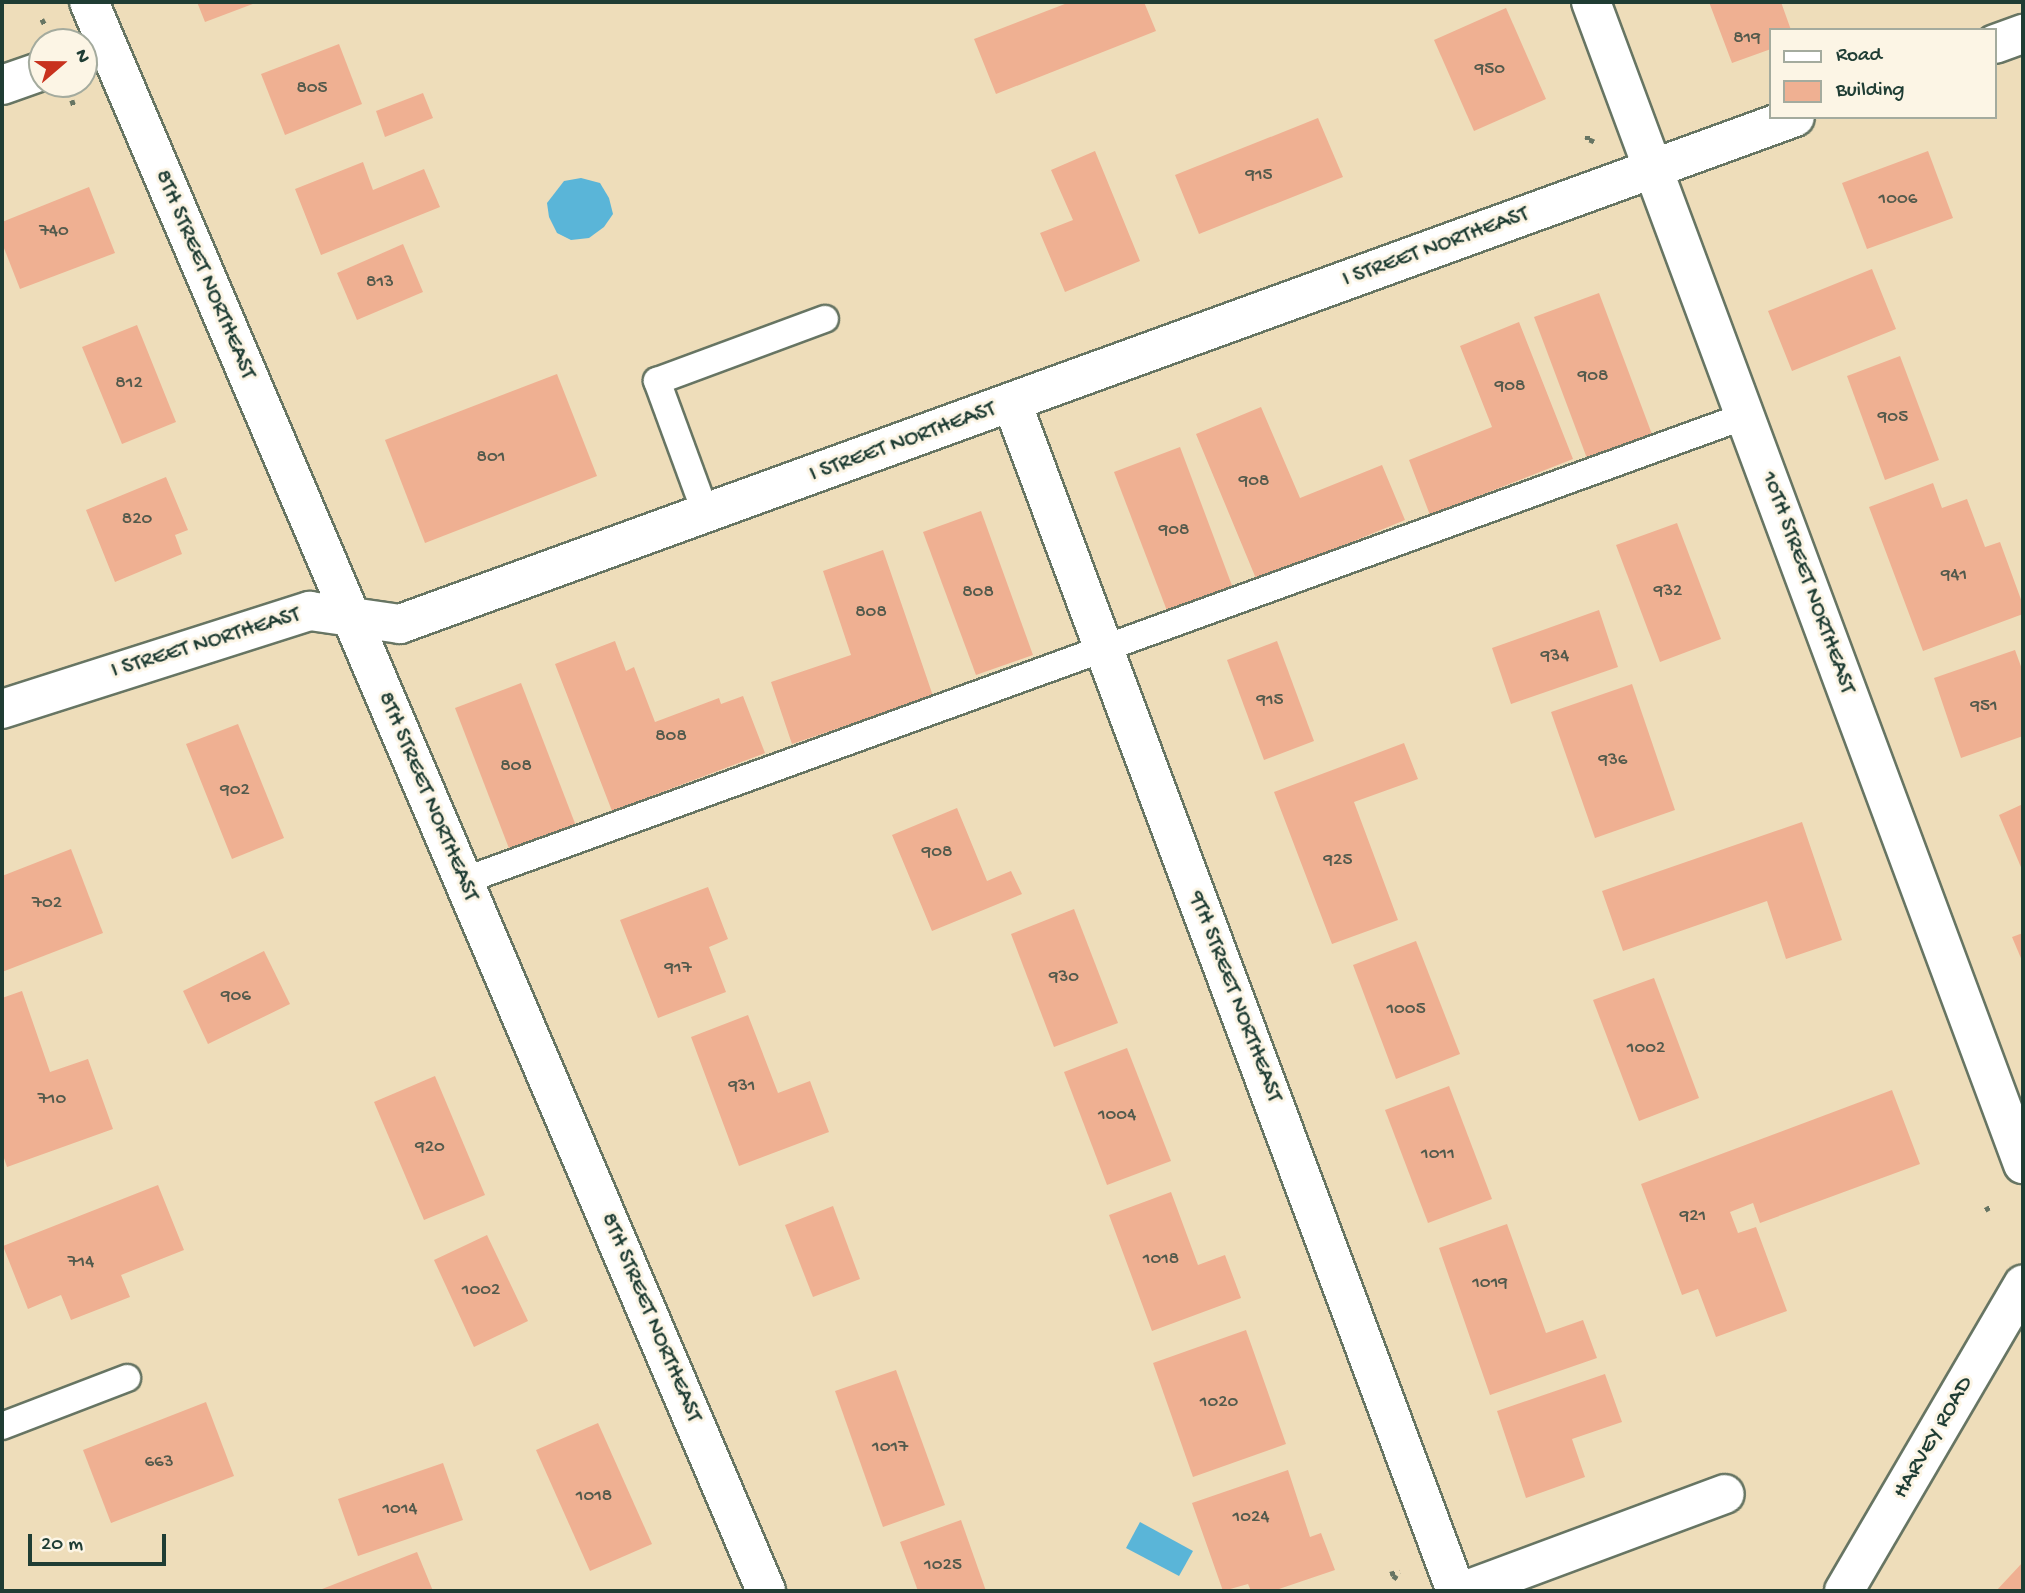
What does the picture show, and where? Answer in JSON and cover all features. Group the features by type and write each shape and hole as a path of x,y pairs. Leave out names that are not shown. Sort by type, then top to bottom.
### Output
{"street":[{"name":"8TH STREET NORTHEAST","path":"89,2 93,28"},
{"name":"10TH STREET NORTHEAST","path":"1591,2 2023,1164"},
{"path":"1997,43 2023,34"},
{"name":"8TH STREET NORTHEAST","path":"98,55 350,619 766,1591"},
{"path":"2,86 28,76"},
{"name":"I STREET NORTHEAST","path":"2,709 310,611 350,619 400,624 1790,119"},
{"name":"9TH STREET NORTHEAST","path":"1012,403 1456,1591"},
{"name":"HARVEY ROAD","path":"1844,1591 2020,1298"},
{"path":"1464,1591 1725,1494"}],"lane":[{"path":"706,514 657,381 825,319"},
{"path":"463,881 1745,416"},
{"path":"2,1426 127,1378"}],"path":[{"path":"42,19 46,27"},
{"path":"1397,1579 1391,1574 1400,1571"}],"water":[{"path":"581,178 600,183 609,198 613,214 604,227 589,238 571,240 557,233 549,217 547,203 564,181"},
{"path":"1140,1522 1193,1551 1179,1576 1126,1548"}],"building":[{"path":"197,2 258,2 205,22"},
{"path":"1070,2 1144,2 1156,31 996,94 974,39"},
{"path":"1709,2 1781,2 1790,28 1770,28 1770,49 1732,63"},
{"path":"1506,8 1546,99 1474,131 1434,40"},
{"path":"339,44 362,104 285,135 261,74"},
{"path":"423,93 433,118 385,137 376,111"},
{"path":"1318,118 1343,177 1199,234 1175,175"},
{"path":"1095,151 1140,261 1065,292 1040,233 1073,220 1051,170"},
{"path":"1928,151 1953,218 1867,249 1842,183"},
{"path":"363,162 373,190 424,169 440,207 321,255 295,189"},
{"path":"89,187 115,253 20,289 2,243 2,222"},
{"path":"403,244 423,292 357,320 337,273"},
{"path":"1872,269 1896,329 1792,371 1768,311"},
{"path":"1599,293 1653,437 1588,461 1534,317"},
{"path":"1519,322 1573,459 1430,515 1409,460 1492,427 1460,346"},
{"path":"137,325 176,422 122,444 82,347"},
{"path":"1900,356 1939,460 1885,480 1847,376"},
{"path":"557,374 597,476 425,543 385,440"},
{"path":"1261,407 1300,498 1382,465 1405,520 1257,581 1196,434"},
{"path":"1180,447 1234,591 1169,616 1114,472"},
{"path":"166,477 188,530 175,535 182,554 115,582 86,510"},
{"path":"1933,483 1942,508 1967,499 1985,547 2000,542 2023,605 2023,614 1923,651 1869,507"},
{"path":"981,511 1033,655 976,675 923,532"},
{"path":"1677,523 1721,639 1660,662 1616,545"},
{"path":"883,550 933,696 792,744 771,682 851,655 823,571"},
{"path":"1599,610 1618,667 1511,704 1492,648"},
{"path":"615,641 626,671 634,667 655,722 719,698 721,704 743,696 765,753 612,811 555,664"},
{"path":"1277,641 1314,741 1264,760 1227,660"},
{"path":"2015,650 2023,672 2023,736 1961,758 1934,678"},
{"path":"521,683 576,826 510,851 455,708"},
{"path":"1632,684 1675,810 1595,838 1551,712"},
{"path":"238,724 284,838 232,859 186,744"},
{"path":"1404,743 1418,779 1354,802 1398,920 1332,944 1274,792"},
{"path":"2023,804 2023,872 1999,815"},
{"path":"957,808 987,881 1011,871 1022,894 932,931 892,835"},
{"path":"1802,822 1842,940 1786,959 1767,901 1623,951 1602,891"},
{"path":"71,849 103,933 2,972 2,876"},
{"path":"708,887 728,939 709,947 726,992 658,1018 620,920"},
{"path":"1074,909 1118,1023 1054,1047 1011,934"},
{"path":"2023,933 2023,963 2012,937"},
{"path":"1416,941 1460,1054 1396,1079 1353,965"},
{"path":"264,951 290,1004 208,1044 183,991"},
{"path":"1654,978 1699,1098 1639,1121 1593,1000"},
{"path":"22,991 50,1072 88,1059 113,1129 7,1167 2,1152 2,998"},
{"path":"748,1015 778,1093 810,1081 829,1132 739,1166 691,1037"},
{"path":"1127,1048 1171,1161 1107,1185 1064,1072"},
{"path":"435,1076 485,1195 424,1220 374,1102"},
{"path":"1449,1086 1492,1199 1428,1223 1385,1110"},
{"path":"1892,1090 1920,1164 1760,1223 1753,1203 1730,1212 1738,1233 1756,1227 1787,1311 1716,1337 1698,1289 1682,1295 1641,1184"},
{"path":"158,1185 184,1250 121,1275 130,1297 71,1320 61,1295 28,1309 3,1246"},
{"path":"1171,1192 1198,1265 1225,1255 1241,1298 1152,1331 1109,1215"},
{"path":"833,1206 860,1279 813,1297 785,1225"},
{"path":"1507,1224 1546,1333 1583,1320 1597,1358 1490,1395 1439,1248"},
{"path":"487,1235 528,1321 474,1347 434,1260"},
{"path":"1246,1330 1286,1444 1193,1477 1153,1363"},
{"path":"896,1370 945,1505 883,1527 835,1391"},
{"path":"1605,1374 1622,1422 1572,1439 1585,1477 1526,1498 1497,1411"},
{"path":"206,1402 234,1476 111,1523 83,1450"},
{"path":"598,1423 652,1544 590,1571 536,1450"},
{"path":"443,1463 463,1520 358,1556 338,1499"},
{"path":"1288,1470 1310,1537 1321,1533 1335,1570 1273,1591 1251,1591 1248,1584 1223,1591 1192,1503"},
{"path":"961,1520 986,1591 918,1591 900,1542"},
{"path":"417,1552 433,1591 317,1591"},
{"path":"2023,1562 2023,1591 1996,1591"}]}
